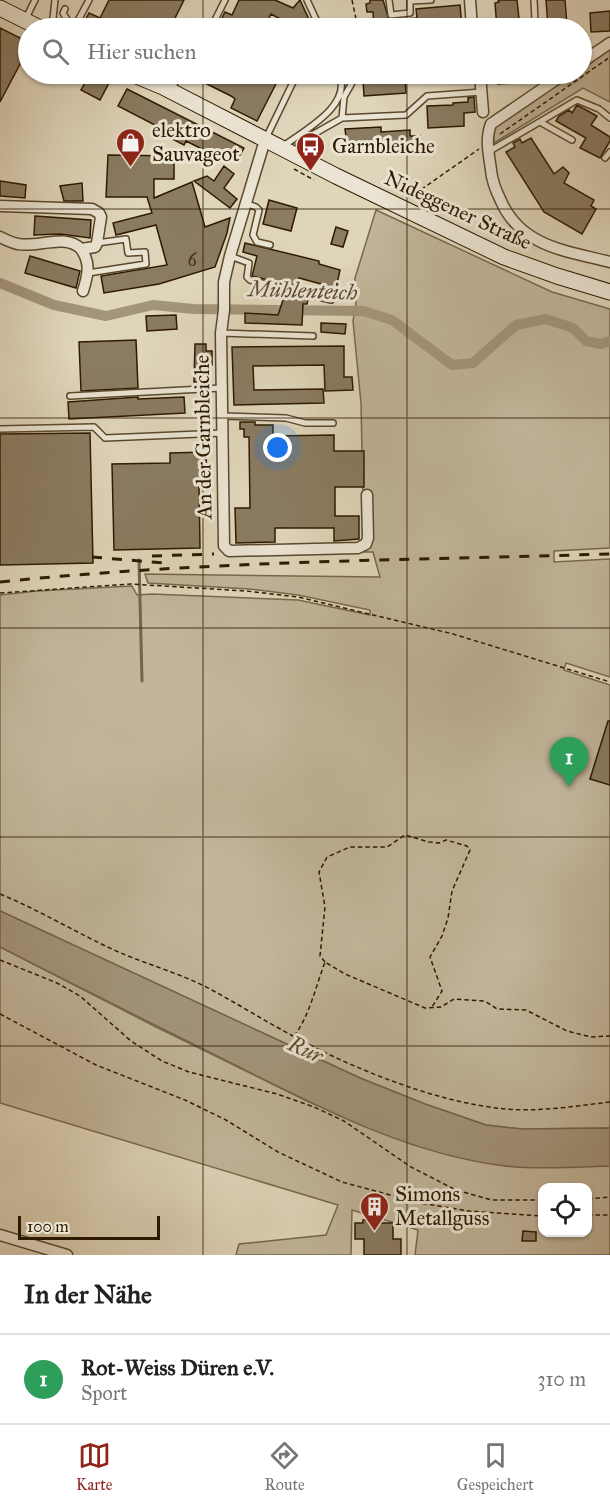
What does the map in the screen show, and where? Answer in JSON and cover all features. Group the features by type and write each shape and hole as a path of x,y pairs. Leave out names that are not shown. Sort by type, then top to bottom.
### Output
{"main road":[{"path":"0,9 19,18"},
{"name":"Nideggener Straße","path":"168,84 265,140 504,257 610,292"}],"street":[{"path":"470,0 471,18"},
{"path":"592,55 610,43"},
{"path":"481,84 483,112"},
{"path":"549,84 491,124 488,147 492,181 512,221 525,233 550,247 610,262"},
{"name":"An der Garnbleiche","path":"265,140 224,282 225,302 221,328 224,546 226,550 358,548 366,544 368,538 367,495"},
{"path":"0,206 97,210 101,217 97,243 81,249"},
{"path":"0,237 20,245 72,242 81,249 88,262 88,273 83,291"},
{"path":"0,1235 67,1255"}],"lane":[{"path":"26,18 34,0"},
{"path":"80,18 89,0"},
{"path":"216,18 225,0"},
{"path":"307,0 315,18"},
{"path":"389,0 391,15 410,13 410,1 431,0"},
{"path":"534,0 535,18"},
{"path":"52,1 53,18"},
{"path":"65,9 63,13 66,18"},
{"path":"265,140 292,84"},
{"path":"281,148 332,110 340,92 341,84"},
{"path":"342,118 344,97 351,84"},
{"path":"298,143 342,118 406,115 427,96 482,92"},
{"path":"488,147 540,122 577,100 599,109 610,118"},
{"path":"540,122 572,140"},
{"path":"605,158 610,152"},
{"path":"245,203 259,210 254,238 257,242 270,245"},
{"path":"88,273 146,264 145,252 128,253 126,239 97,243"},
{"path":"230,256 249,263 248,277 250,280 331,300"},
{"path":"221,328 313,336"},
{"path":"70,396 222,388"},
{"path":"223,416 286,417 305,423 333,423"},
{"path":"0,429 94,427 105,438 223,433"}],"path":[{"path":"352,0 356,18"},
{"path":"592,70 610,57"},
{"path":"398,206 488,147 573,84"},
{"path":"0,593 131,584 246,591 298,597 453,634 610,681"},
{"path":"432,1007 442,990 430,957 445,927 452,891 470,850 466,846 446,840 439,843 429,842 405,835 387,847 350,847 327,857 319,872 325,907 320,956 325,962 345,974 425,1008 441,1006 454,999 485,1001 497,1010 526,1010 567,1031 591,1037 610,1036"},
{"path":"0,894 31,907 113,949 208,988 294,1037 348,1063 406,1085 464,1102 507,1109 550,1109 610,1102"},
{"path":"0,960 57,983 80,996 131,1041 162,1061 189,1072 277,1094 314,1107 344,1121 411,1167 456,1190 492,1200 538,1200"},
{"path":"294,1037 304,1023 325,962"},
{"path":"0,1014 96,1065 226,1120 278,1152 342,1182 420,1203 469,1211 538,1216"},
{"path":"592,1198 610,1197"},
{"path":"592,1215 610,1215"}],"shaded area":[{"path":"610,48 610,102 583,88 494,143 493,129 558,84 592,84 592,61"},
{"path":"376,210 552,292 610,309 610,548 554,551 554,562 610,559 610,677 566,663 564,670 610,685 610,1128 522,1129 486,1125 425,1104 360,1078 0,911 0,595 132,586 137,595 298,600 370,615 370,610 298,595 249,589 148,583 145,574 380,577 373,552 364,552 361,403 353,321 356,303 355,278"},
{"path":"0,911 360,1078 425,1104 486,1125 522,1129 610,1128 610,1166 531,1168 469,1160 432,1151 360,1125 290,1093 0,947"},
{"path":"0,947 307,1101 414,1145 506,1166 610,1166 610,1255 415,1255 418,1230 352,1210 351,1255 236,1255 239,1244 326,1235 338,1205 0,1103"}],"building":[{"path":"109,0 184,0 175,18 100,18"},
{"path":"239,0 275,0 293,8 300,0 308,18 278,18 271,14 269,18 222,18 225,12 232,15"},
{"path":"370,0 383,0 388,18 373,18 373,12 367,12 366,4 370,3"},
{"path":"498,0 517,0 519,18 496,18 495,3 499,2"},
{"path":"546,0 565,0 566,18 547,18"},
{"path":"460,5 461,18 417,18 416,9"},
{"path":"610,11 610,31 592,32 590,13"},
{"path":"89,13 100,18 86,18"},
{"path":"0,28 18,37 18,68 0,102"},
{"path":"84,84 108,84 100,100 81,90"},
{"path":"207,84 276,84 257,121 231,108 235,99"},
{"path":"363,84 405,84 406,93 364,96"},
{"path":"127,89 244,148 240,155 236,153 235,156 231,155 228,162 186,141 184,145 153,129 155,125 118,106"},
{"path":"474,97 475,112 464,113 464,126 428,128 427,106 453,105 453,103 468,102 468,98"},
{"path":"577,105 597,116 591,125 610,137 600,158 580,148 586,138 556,121 559,116 569,110 572,113"},
{"path":"381,127 381,132 410,130 410,136 420,136 422,152 392,153 392,147 382,148 382,143 347,145 345,129"},
{"path":"531,138 554,174 563,167 569,173 564,183 594,200 591,206 596,209 582,234 544,212 506,152 515,147 513,143 520,139 522,143"},
{"path":"108,155 174,156 174,179 154,179 154,198 192,182 205,227 230,218 215,267 159,284 104,293 101,276 167,265 156,225 116,235 113,223 152,213 147,197 106,197"},
{"path":"224,166 234,174 224,188 237,199 230,208 194,181 207,176 214,181"},
{"path":"0,181 26,185 25,198 0,196"},
{"path":"82,183 83,201 64,201 60,186"},
{"path":"269,200 297,208 291,231 263,224"},
{"path":"35,216 91,220 90,238 60,234 34,235"},
{"path":"336,227 348,231 343,247 331,244"},
{"path":"245,243 319,261 319,264 340,270 335,293 326,291 327,287 321,284 299,278 297,287 252,276 257,256 243,252"},
{"path":"30,256 80,271 76,288 25,273"},
{"path":"285,294 308,299 307,304 303,304 302,325 245,323 245,313 278,315"},
{"path":"176,315 177,329 147,331 146,316"},
{"path":"321,323 346,324 345,334 321,332"},
{"path":"136,340 138,388 81,391 79,342"},
{"path":"195,344 206,344 206,351 212,351 212,365 207,365 207,381 194,382"},
{"path":"344,346 344,377 352,377 353,390 325,391 324,365 253,366 254,390 323,389 324,403 234,405 232,347"},
{"path":"138,397 138,399 184,397 185,413 69,419 68,402"},
{"path":"240,422 273,425 273,436 334,435 334,451 364,451 364,487 335,487 335,516 359,516 359,539 334,541 334,528 275,528 275,542 236,543 235,508 250,508 249,437 244,437 244,429 240,429"},
{"path":"90,433 93,563 0,565 0,434"},
{"path":"206,452 207,484 199,485 200,548 114,550 112,464 170,463 170,453"},
{"path":"608,721 610,721 610,785 590,779"},
{"name":"Simons Metallguss","path":"363,1220 371,1220 371,1223 393,1223 393,1239 401,1239 401,1255 364,1255 364,1239 355,1239 355,1223 363,1223"},
{"path":"523,1231 536,1232 536,1241 522,1241"}],"waterway":[{"name":"Mühlenteich","path":"0,283 54,305 106,316 153,305 194,309 363,311 392,320 452,365 473,363 516,325 546,319 573,328 586,341 601,344 610,341"},
{"path":"139,560 142,681"}],"railway":[{"path":"152,556 214,554"},
{"path":"0,582 228,565 610,554"},
{"path":"92,557 164,563"}],"place":[{"name":"elektro Sauvageot","path":"131,168"},
{"name":"Garnbleiche","path":"311,172"},
{"name":"Rot-Weiss Düren e.V.","path":"569,787"},
{"name":"Simons Metallguss","path":"374,1232"}],"water label":[{"name":"Rur","path":"306,1049"}]}
